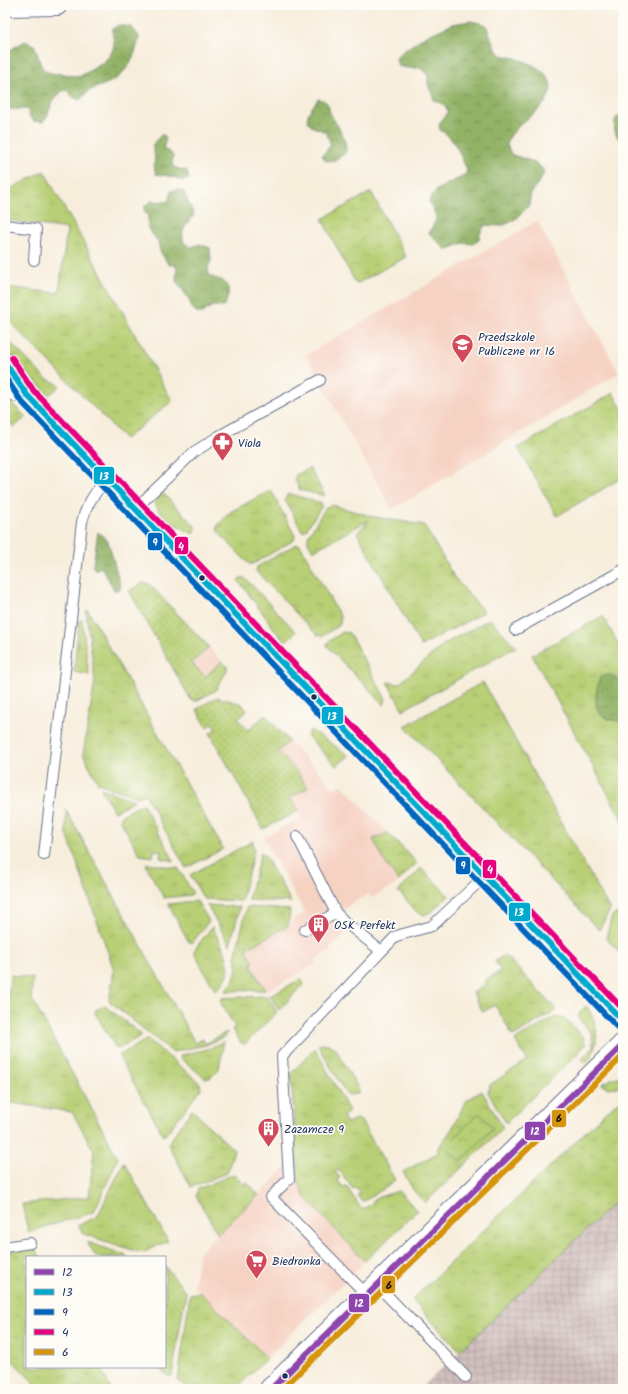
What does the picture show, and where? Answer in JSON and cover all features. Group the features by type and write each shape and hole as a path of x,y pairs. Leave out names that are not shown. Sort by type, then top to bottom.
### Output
{"street":[{"path":"5,6 57,5"},
{"path":"5,363 27,395 623,1021"},
{"path":"5,380 27,395"},
{"path":"5,387 27,395"},
{"path":"271,1389 623,1045"}],"lane":[{"path":"5,225 36,229 34,260"},
{"path":"136,509 194,452 219,436 320,380"},
{"path":"44,855 82,522 84,511 90,500 106,478"},
{"path":"515,630 623,570"},
{"path":"297,836 336,913 381,951"},
{"path":"466,1377 271,1197 289,1179 282,1056 396,936 432,926 485,876"},
{"path":"305,930 336,913"},
{"path":"5,1247 30,1243"}],"shaded area":[{"name":"Przedszkole Publiczne nr 16","path":"537,221 619,373 392,510 306,355"},
{"path":"209,647 222,661 205,677 192,663"},
{"path":"289,741 323,776 333,789 342,785 417,863 395,885 371,898 369,894 351,904 344,910 349,919 341,939 331,945 330,951 314,960 316,964 269,990 265,990 251,964 253,963 246,949 293,923 292,920 305,913 263,838 302,817 290,798 308,789 295,769 278,752"},
{"path":"286,1167 298,1179 300,1187 307,1199 365,1261 267,1358 194,1286 199,1252"},
{"path":"623,1194 623,1389 420,1389 460,1351"}],"green space":[{"path":"470,21 485,24 496,50 500,54 530,64 544,72 548,78 551,85 546,101 518,127 506,143 511,154 537,164 544,171 542,178 531,192 529,205 519,216 511,222 501,226 485,225 480,233 479,240 473,244 463,243 446,250 429,233 436,220 436,216 429,201 431,196 439,188 465,175 467,170 454,143 440,130 439,124 448,112 445,105 434,100 428,84 428,75 420,68 398,66 396,58 403,51 424,37 453,24"},
{"path":"119,25 131,27 139,36 137,47 132,59 126,69 117,78 89,91 80,100 73,97 67,90 62,91 53,101 43,122 33,121 29,116 28,109 7,109 5,107 5,74 8,70 6,60 9,51 24,41 34,45 44,70 79,77 101,64 110,55 114,44 112,29"},
{"path":"318,99 327,103 330,114 342,133 345,142 346,152 336,160 326,161 322,155 331,145 326,132 309,124 309,113"},
{"path":"623,115 623,142 616,134 615,125 616,118"},
{"path":"161,135 164,135 166,139 163,149 170,152 173,156 172,166 187,171 189,179 182,181 173,177 156,174 153,144"},
{"path":"44,171 172,401 125,439 5,317 5,287 59,293 67,229 5,220 5,192"},
{"path":"178,189 184,192 193,213 193,217 183,232 184,243 191,247 200,244 210,248 211,261 208,267 209,275 223,281 228,287 228,298 223,307 212,306 203,313 197,313 192,308 189,299 176,281 177,268 174,265 168,264 160,251 158,241 148,229 148,216 144,210 145,206 152,201 166,202 169,200 171,191"},
{"path":"371,192 406,257 356,284 322,219"},
{"path":"5,337 45,378 57,383 60,386 49,395 5,350"},
{"path":"613,393 623,411 623,477 557,516 518,448"},
{"path":"5,397 26,417 14,427 5,418"},
{"path":"310,468 325,496 300,490 295,480 296,475"},
{"path":"271,490 295,536 294,540 253,564 249,564 218,532 217,526 230,512"},
{"path":"162,492 194,525 196,528 194,534 170,521 159,511 155,500"},
{"path":"290,494 321,503 322,506 305,531 302,531 285,500 287,495"},
{"path":"332,505 374,517 424,525 454,577 484,612 421,646 357,533 369,520 313,551 308,542 308,536 326,507"},
{"path":"98,532 108,541 121,588 115,591 101,567 95,570 93,566"},
{"path":"296,544 300,545 341,618 339,625 323,636 317,635 256,571 257,567"},
{"path":"240,578 245,578 296,632 284,642 238,580"},
{"path":"143,583 149,584 209,647 192,663 205,677 222,661 227,666 227,670 216,690 196,701 191,700 129,591"},
{"path":"88,610 223,849 186,868 145,794 138,797 98,783 83,754 95,681 86,611"},
{"path":"603,616 623,653 623,821 532,655"},
{"path":"490,619 516,647 403,710 387,682 399,684 444,644"},
{"path":"79,620 82,620 89,675 74,672"},
{"path":"343,632 349,633 386,699 384,705 327,646 328,642"},
{"path":"610,675 623,683 623,726 621,722 608,719 601,715 598,710 596,693 601,676"},
{"path":"483,682 610,910 599,930 405,726"},
{"path":"217,697 242,704 247,711 238,719 248,730 265,715 289,741 278,752 295,769 308,788 290,798 299,812 263,829 210,733 216,729 213,723 207,727 197,710"},
{"path":"311,730 349,756 336,766 308,737 308,732"},
{"path":"101,788 134,800 114,812"},
{"path":"143,804 174,861 160,858 161,851 154,850 153,857 140,855 120,820 122,815"},
{"path":"66,810 195,1043 203,1039 205,1044 227,1032 226,1036 206,1045 172,1052 109,1001 114,970 66,831"},
{"path":"388,833 417,863 399,881 387,866 373,839"},
{"path":"253,841 254,851 241,901 204,899 190,875"},
{"path":"261,852 265,856 291,902 248,900"},
{"path":"147,863 178,868 193,893 191,895 164,898 146,866"},
{"path":"421,868 449,896 432,911 424,915 417,912 398,891"},
{"path":"197,901 209,921 192,943 189,942 168,904"},
{"path":"207,905 240,907 230,945"},
{"path":"247,907 290,910 288,926 246,949 254,963 251,965 265,990 225,991 233,982 237,969 235,957"},
{"path":"623,910 623,956 606,938 612,916"},
{"path":"212,927 224,951 229,968 223,983 215,990 194,953 195,949"},
{"path":"505,955 557,1010 513,1036 495,1005 483,1012 473,993 486,984 485,980 501,971 495,961"},
{"path":"11,975 33,978 31,997 118,1158 94,1212 28,1232 22,1204 89,1197 94,1151 72,1112 5,1102 5,1018"},
{"path":"301,979 304,984 279,1010 270,996"},
{"path":"267,996 277,1012 245,1044 241,1043 232,1029 235,1027 220,1001 222,998"},
{"path":"103,1006 141,1034 141,1036 118,1049 116,1048 95,1013 96,1010"},
{"path":"585,1007 587,1007 591,1014 596,1028 596,1042 587,1063 582,1059 593,1047 592,1034 579,1019 579,1014"},
{"path":"554,1018 565,1018 584,1038 585,1046 506,1123 488,1092 490,1085 527,1060 515,1040"},
{"path":"146,1040 149,1040 200,1083 201,1089 165,1135 163,1135 120,1059 120,1055"},
{"path":"224,1041 219,1069 210,1078 205,1078 180,1058 181,1055 208,1049"},
{"path":"329,1044 336,1049 360,1092 350,1095 346,1094 318,1045"},
{"path":"315,1048 349,1111 343,1117 347,1123 356,1119 361,1121 395,1180 384,1189 362,1202 357,1195 360,1193 356,1187 353,1189 339,1170 335,1172 340,1178 337,1180 343,1187 346,1186 362,1210 379,1197 399,1191 417,1211 365,1261 311,1204 303,1194 298,1179 291,1074"},
{"path":"623,1076 623,1086 608,1088 601,1084 614,1078"},
{"path":"482,1091 503,1128 425,1203 414,1191 403,1172 439,1152 437,1150 452,1129 466,1100"},
{"path":"623,1101 623,1194 460,1351 412,1300 606,1112 615,1104"},
{"path":"192,1110 234,1150 227,1173 191,1187 168,1144"},
{"path":"479,1113 493,1128 461,1162 449,1151 450,1142"},
{"path":"124,1162 168,1241 142,1253 83,1234 78,1225 97,1217"},
{"path":"234,1174 243,1184 246,1181 259,1195 218,1234 196,1196 198,1189"},
{"path":"87,1242 127,1256 95,1256"},
{"path":"35,1247 40,1256 26,1256 26,1368 100,1368 111,1389 40,1389 5,1353 5,1252"},
{"path":"166,1267 186,1292 172,1375 170,1377 158,1368 166,1368"},
{"path":"200,1292 267,1358 235,1389 192,1389 178,1381 190,1294"}],"transit line":[{"name":"4","path":"12,358 33,390 623,1009"},
{"name":"13","path":"5,363 27,395 623,1021"},
{"name":"9","path":"5,377 21,401 617,1027"},
{"name":"12","path":"271,1389 623,1045"},
{"name":"6","path":"282,1389 623,1056"}],"place":[{"name":"Przedszkole Publiczne nr 16","path":"462,364"},
{"name":"Viola","path":"223,462"},
{"name":"OSK Perfekt","path":"319,944"},
{"name":"Zazamcze 9","path":"269,1148"},
{"name":"Biedronka","path":"256,1280"}]}
